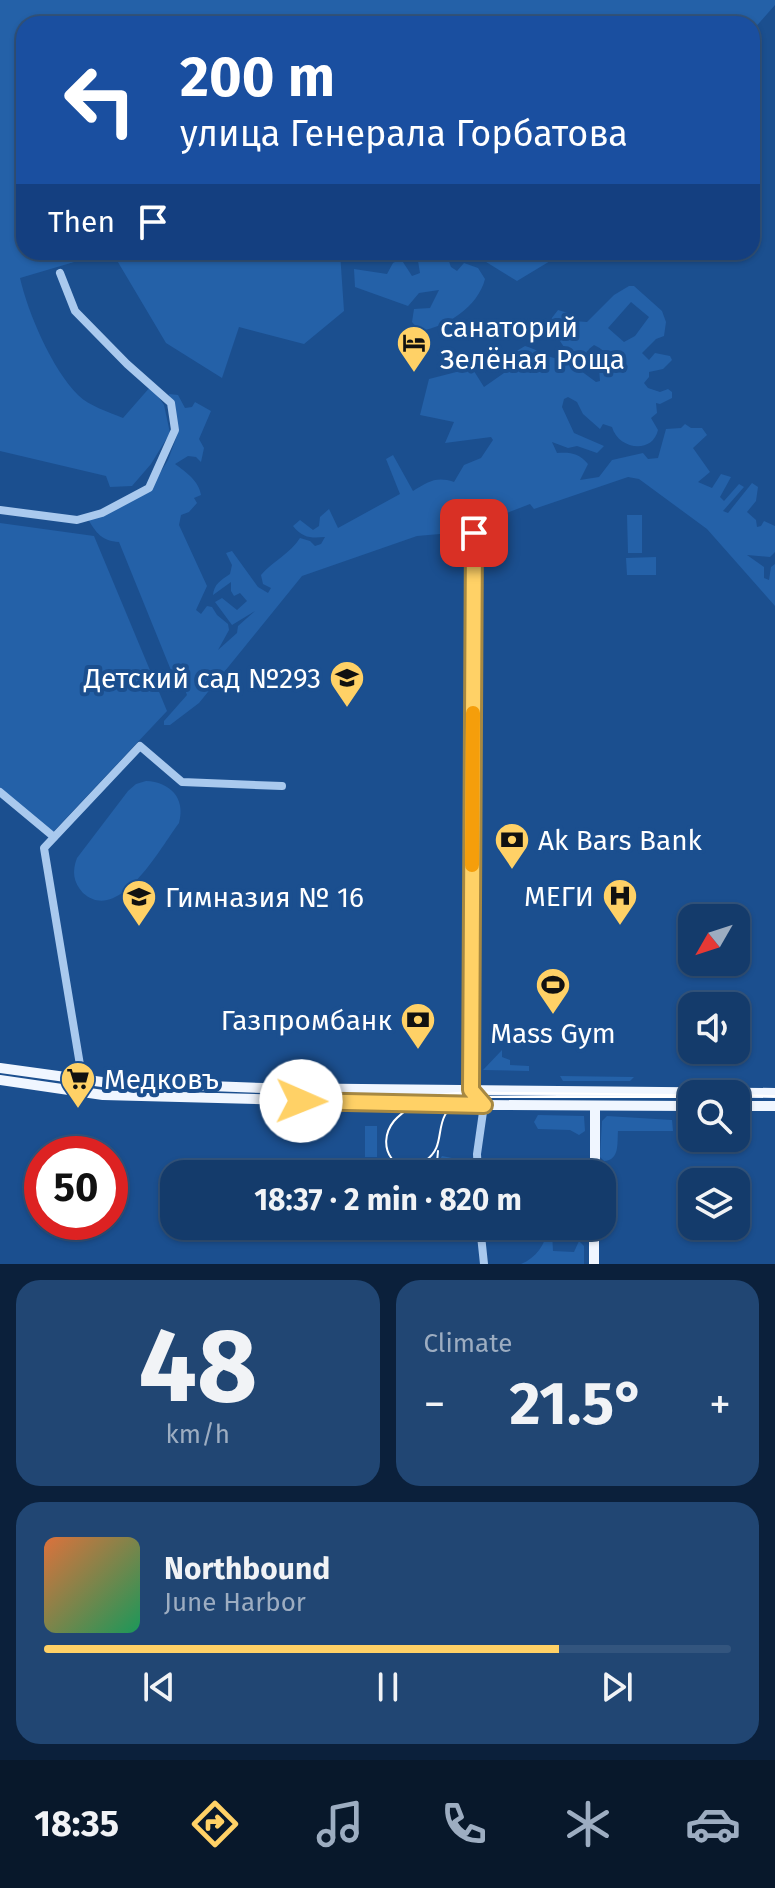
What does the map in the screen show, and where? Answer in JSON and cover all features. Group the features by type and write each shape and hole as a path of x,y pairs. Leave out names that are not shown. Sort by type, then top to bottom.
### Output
{"main road":[{"path":"0,1068 83,1079 264,1088 775,1093"},
{"path":"0,1080 83,1092 279,1101 678,1106"},
{"path":"595,1106 595,1160"},
{"path":"750,1106 775,1106"},
{"path":"594,1240 594,1264"}],"street":[{"path":"0,510 77,520 102,513 149,488 175,430 171,403 75,311 60,273"},
{"path":"474,533 471,1090 484,1105 477,1160"},
{"path":"83,1092 44,848 140,746 182,782 282,786"},
{"path":"0,792 54,837"},
{"path":"481,1240 484,1264"}],"shaded area":[{"path":"0,0 775,0 775,5 760,22 760,16 16,16 16,260 81,260 20,278 29,307 50,356 78,395 93,406 123,418 151,386 164,405 170,433 151,464 132,486 110,487 106,476 0,451"},
{"path":"117,260 341,260 344,311 304,344 239,327 222,378 166,343"},
{"path":"402,260 412,276 420,273 418,261 448,260 457,271 464,263 478,268 485,279 476,298 460,314 420,331 412,322 414,309 430,308 439,290 419,293 408,306 355,287 354,269 387,274 393,263"},
{"path":"483,260 552,260 517,281"},
{"path":"634,286 662,311 666,322 664,336 656,339 642,353 649,360 655,353 670,356 672,360 663,369 649,372 644,383 660,392 668,389 672,392 672,398 656,403 657,413 651,418 658,430 655,438 642,446 635,446 621,440 612,427 603,424 600,429 583,414 577,402 568,397 564,399 562,407 574,433 604,446 597,453 552,442 557,453 574,454 588,464 580,480 599,477 612,460 643,453 648,459 658,458 666,429 681,428 685,424 691,428 702,428 707,435 693,448 710,472 698,482 712,488 721,474 731,477 720,497 724,501 739,484 744,487 723,511 728,513 752,483 758,487 756,501 747,512 756,520 757,527 764,521 775,526 775,552 770,557 747,555 764,567 764,578 769,580 771,567 775,564 775,606 707,529 639,479 628,477 534,509 530,504 494,518 475,520 474,531 417,536 302,576 199,703 170,725 164,725 164,721 187,695 185,690 179,690 119,542 100,535 88,519 151,488 168,460 178,433 169,394 178,395 185,408 192,407 195,402 211,411 199,439 204,448 201,462 196,457 188,456 175,464 195,481 200,490 201,495 194,498 197,503 181,515 179,525 207,586 196,610 201,614 207,606 212,607 228,624 229,630 218,650 255,611 232,625 215,602 222,598 237,610 247,601 240,593 234,596 231,582 213,595 216,585 230,574 232,565 226,553 232,551 258,587 268,593 271,588 263,584 261,575 265,570 300,538 315,546 321,544 325,537 301,533 293,526 300,520 313,530 329,509 338,528 400,494 386,459 393,455 413,491 437,480 454,482 464,465 481,458 493,440 491,437 445,443 454,422 420,415 429,379 472,368 484,387 504,373 508,356 525,346 560,359 566,350 548,323 558,310 568,313 565,325 570,330 573,321 587,322 614,295","holes":["631,302 649,317 635,336 624,342 608,328","594,345 626,368 626,372 609,366 599,368 600,381 596,382 581,371 589,349"]},
{"path":"627,515 642,515 642,553 628,553"},
{"path":"0,523 94,536 167,711 53,832 0,789"},
{"path":"656,557 656,575 627,575 626,558"},
{"path":"146,781 162,784 174,793 180,806 179,823 150,865 124,892 111,899 97,900 83,893 75,881 77,858 128,791"},
{"path":"463,899 468,899 468,1007 463,1007"},
{"path":"372,1011 381,1016 381,1026 345,1026 345,1012"},
{"path":"502,1050 502,1057 510,1060 510,1065 529,1066 529,1071 483,1070"},
{"path":"560,1076 634,1077 630,1081 563,1081"},
{"path":"538,1115 584,1116 585,1131 579,1135 570,1130 538,1129 534,1122"},
{"path":"607,1116 672,1120 673,1131 618,1131 613,1158 603,1160 600,1157 602,1121"},
{"path":"365,1126 377,1126 377,1157 365,1157"},
{"path":"545,1240 552,1240 553,1251 574,1252 579,1241 584,1246 584,1264 521,1264 539,1250"}],"tram line":[{"path":"678,1095 445,1094 424,1099 398,1117 388,1131 387,1150 398,1164 406,1167 425,1161 437,1146 446,1113 464,1097 678,1097"},
{"path":"750,1095 775,1096"},
{"path":"437,1160 438,1151"}],"slow traffic":[{"path":"472,865 473,713"}],"place":[{"name":"санаторий Зелёная Роща","path":"414,374"},
{"name":"Детский сад №293","path":"347,709"},
{"name":"Ak Bars Bank","path":"512,871"},
{"name":"МЕГИ","path":"620,927"},
{"name":"Гимназия № 16","path":"139,928"},
{"name":"Mass Gym","path":"553,1016"},
{"name":"Газпромбанк","path":"418,1051"},
{"name":"Медковъ","path":"78,1110"}],"route":[{"path":"301,1101 484,1105 471,1090 474,533"}]}
